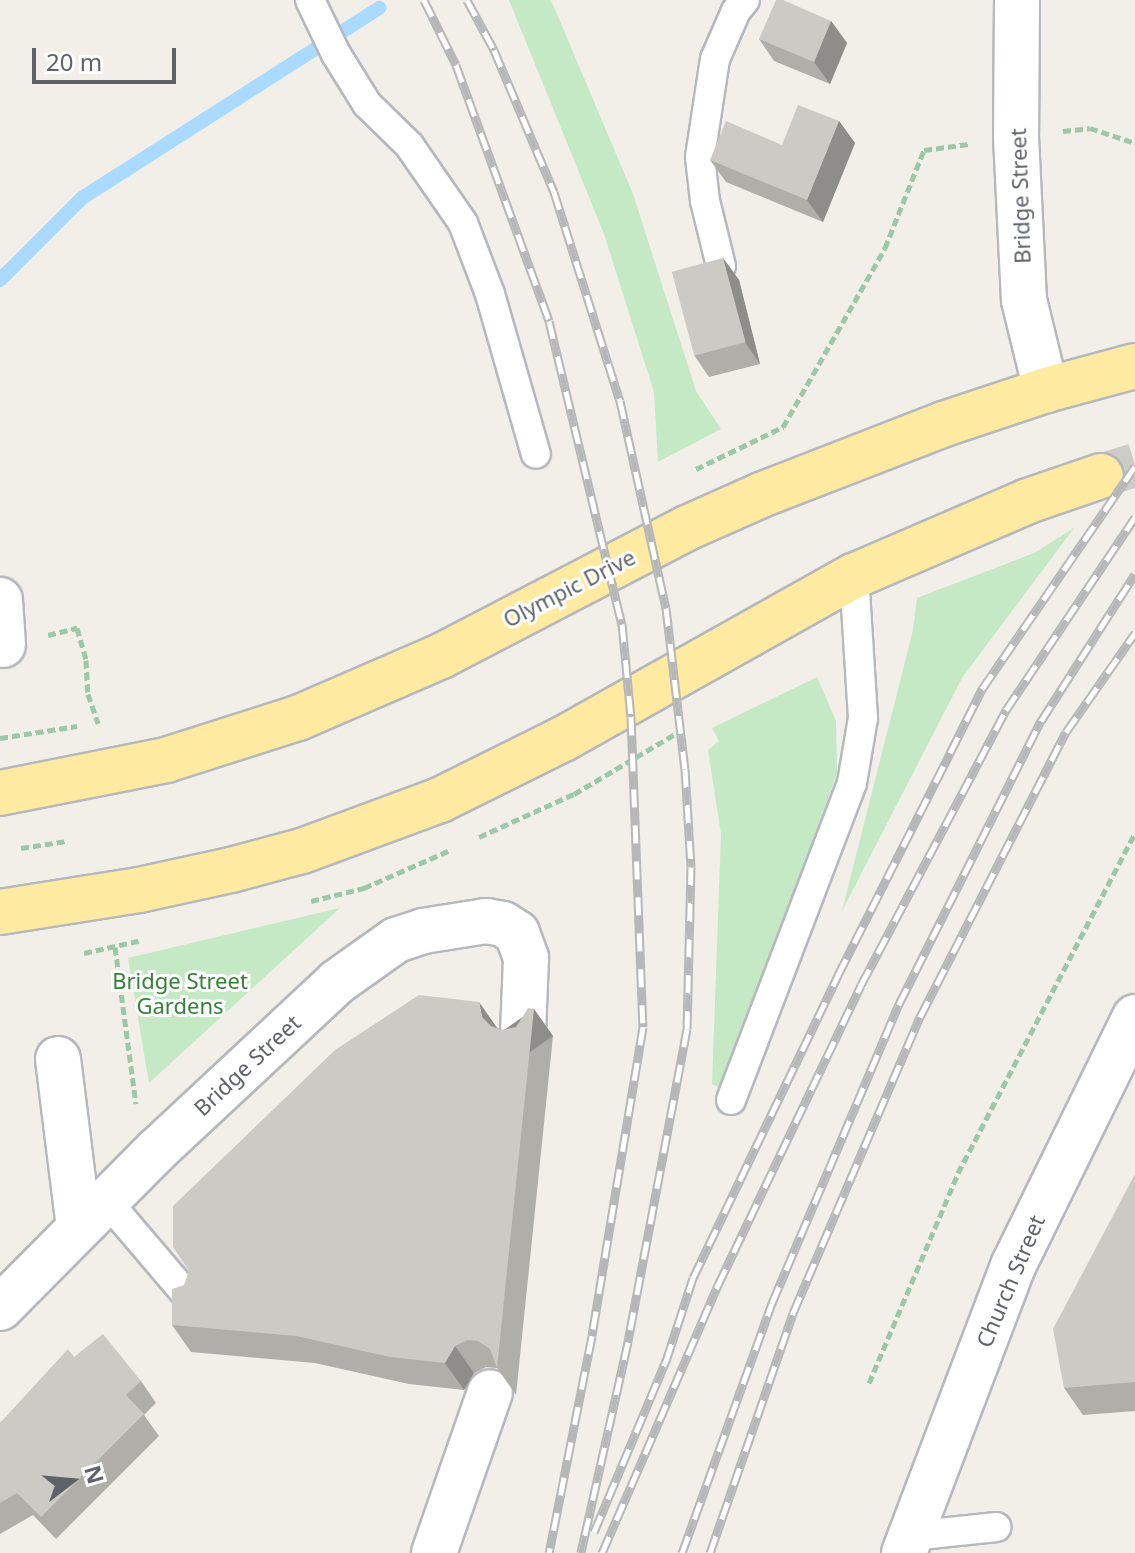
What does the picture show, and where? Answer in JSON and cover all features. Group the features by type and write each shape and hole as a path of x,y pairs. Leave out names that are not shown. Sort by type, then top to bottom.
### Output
{"highway":[{"name":"Olympic Drive","path":"0,793 166,760 298,718 441,656 548,598 749,500 944,424 1046,390 1135,366"},
{"path":"0,912 139,890 231,870 302,851 414,811 526,759 854,576 1015,506 1101,476"}],"street":[{"name":"Bridge Street","path":"1017,0 1016,137 1024,300 1046,390"},
{"path":"0,600 3,645"},
{"name":"Bridge Street","path":"0,1308 157,1150 337,982 396,940 449,925 486,921 503,924 517,933 526,958 523,1032"},
{"name":"Church Street","path":"908,1545 1014,1264 1135,1017"},
{"path":"58,1059 92,1214"},
{"path":"434,1553 490,1392"}],"lane":[{"path":"721,266 705,201 700,157 715,59 736,11 745,0"},
{"path":"312,3 336,54 367,104 409,145 463,223 490,294 536,454"},
{"path":"731,1100 852,783 863,718 854,576"},
{"path":"92,1214 191,1300"},
{"path":"908,1545 997,1527"}],"path":[{"path":"1090,128 1135,143"},
{"path":"691,471 783,427 885,248 924,150"},
{"path":"3,645 77,628 86,660 88,694 98,723"},
{"path":"1,738 112,720"},
{"path":"869,1383 958,1173 1135,833"},
{"path":"21,848 67,841"},
{"path":"84,953 115,947 137,1117 157,1150"}],"green space":[{"path":"509,0 551,0 633,194 696,391 721,429 658,462 654,392 604,234"},
{"path":"1074,528 962,678 842,911 913,630 917,598 1034,553"},
{"path":"817,677 836,721 837,773 724,1090 712,1084 721,834 708,750 719,741 712,728"},
{"name":"Bridge Street Gardens","path":"340,908 149,1083 128,958"}],"building":[{"path":"776,0 783,0 831,21 814,62 759,39"},
{"path":"798,105 839,121 807,200 710,160 726,121 782,145"},
{"path":"723,258 746,342 694,356 672,272"},
{"path":"419,995 479,1002 482,1017 491,1026 502,1030 516,1027 528,1008 534,1009 497,1368 490,1349 478,1341 467,1340 455,1346 445,1363 390,1357 296,1336 172,1325 172,1289 184,1285 189,1271 173,1247 173,1206 335,1050"},
{"path":"1135,1174 1135,1382 1064,1388 1053,1329"},
{"path":"103,1334 141,1381 126,1395 144,1414 41,1517 17,1493 0,1503 0,1423 68,1349 74,1357"}],"waterway":[{"path":"0,280 82,198 379,8"}],"tunnel":[{"path":"1101,476 1135,465"}],"railway":[{"path":"424,0 456,65 549,321 622,624 631,717 643,1027 592,1336 549,1553"},
{"path":"467,0 494,50 554,192 620,401 666,608 685,769 691,867 687,1029 628,1342 581,1553"},
{"path":"594,1532 666,1361 693,1278 838,975 982,689 1135,466"},
{"path":"602,1553 718,1285 861,985 1006,710 1135,517"},
{"path":"682,1553 772,1303 899,1004 1041,721 1135,574"},
{"path":"710,1553 793,1313 920,1017 1066,732 1135,633"}]}
